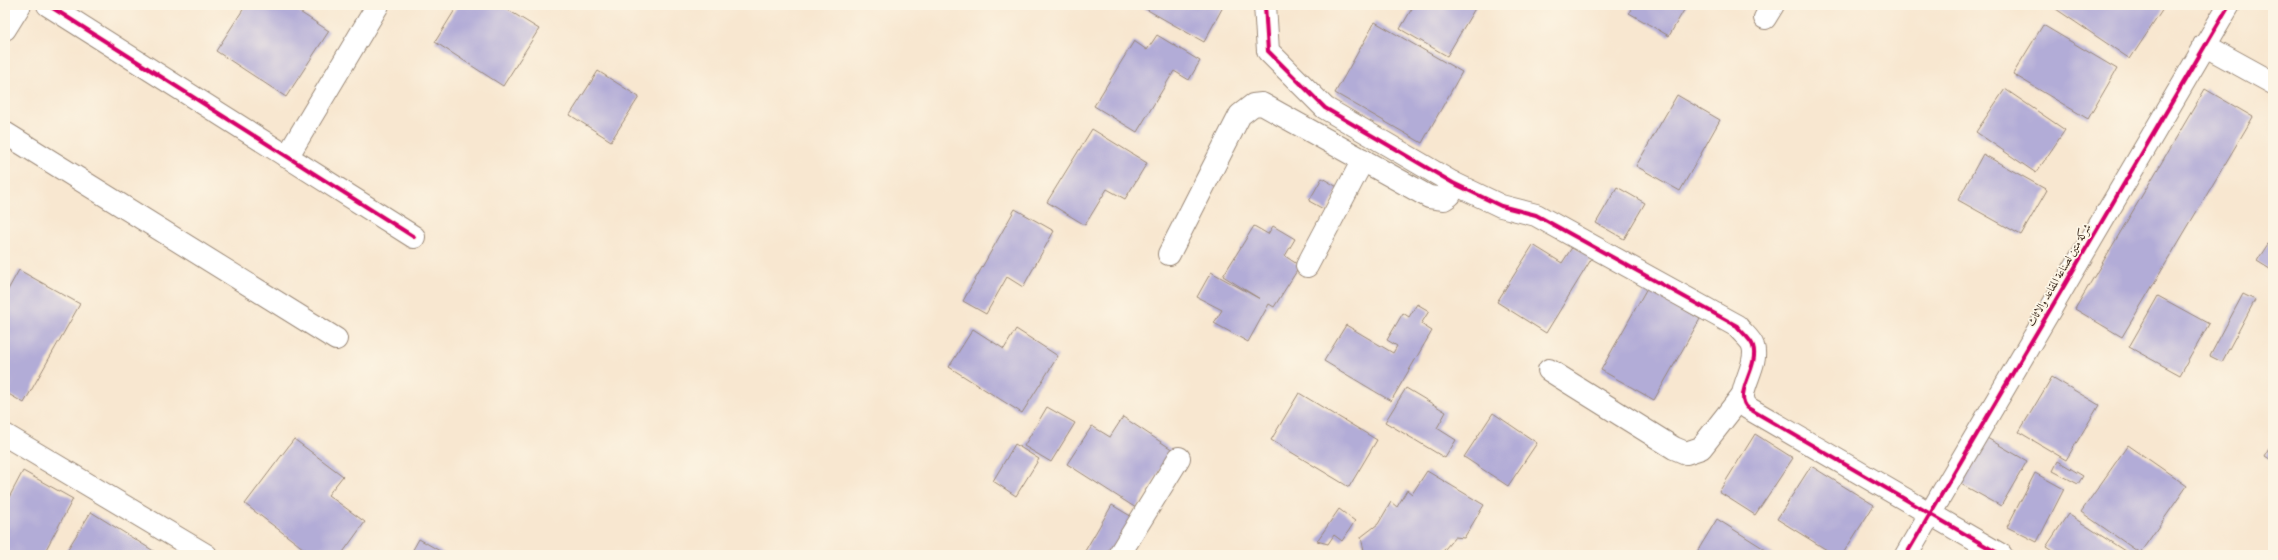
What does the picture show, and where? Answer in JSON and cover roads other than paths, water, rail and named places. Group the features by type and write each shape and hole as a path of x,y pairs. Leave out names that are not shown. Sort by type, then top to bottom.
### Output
{"street":[{"path":"5,29 20,5"},
{"path":"48,5 414,237"},
{"path":"287,157 378,5"},
{"path":"1265,5 1268,51 1325,108 1453,183 1501,206 1536,215 1737,326 1753,346 1753,366 1741,397 1701,448 1686,453 1674,448 1548,370"},
{"name":"شركة متين لصناعة المقاعد والاثاث","path":"1906,555 2204,45 2229,5"},
{"path":"2204,45 2273,83"},
{"path":"1169,254 1240,115 1253,105 1262,104 1429,197 1444,199 1450,195 1453,183"},
{"path":"5,133 336,339"},
{"path":"1307,266 1363,160"},
{"path":"1741,397 1743,404 1748,408 2000,555"},
{"path":"5,435 206,555"},
{"path":"1119,555 1179,458"}]}
